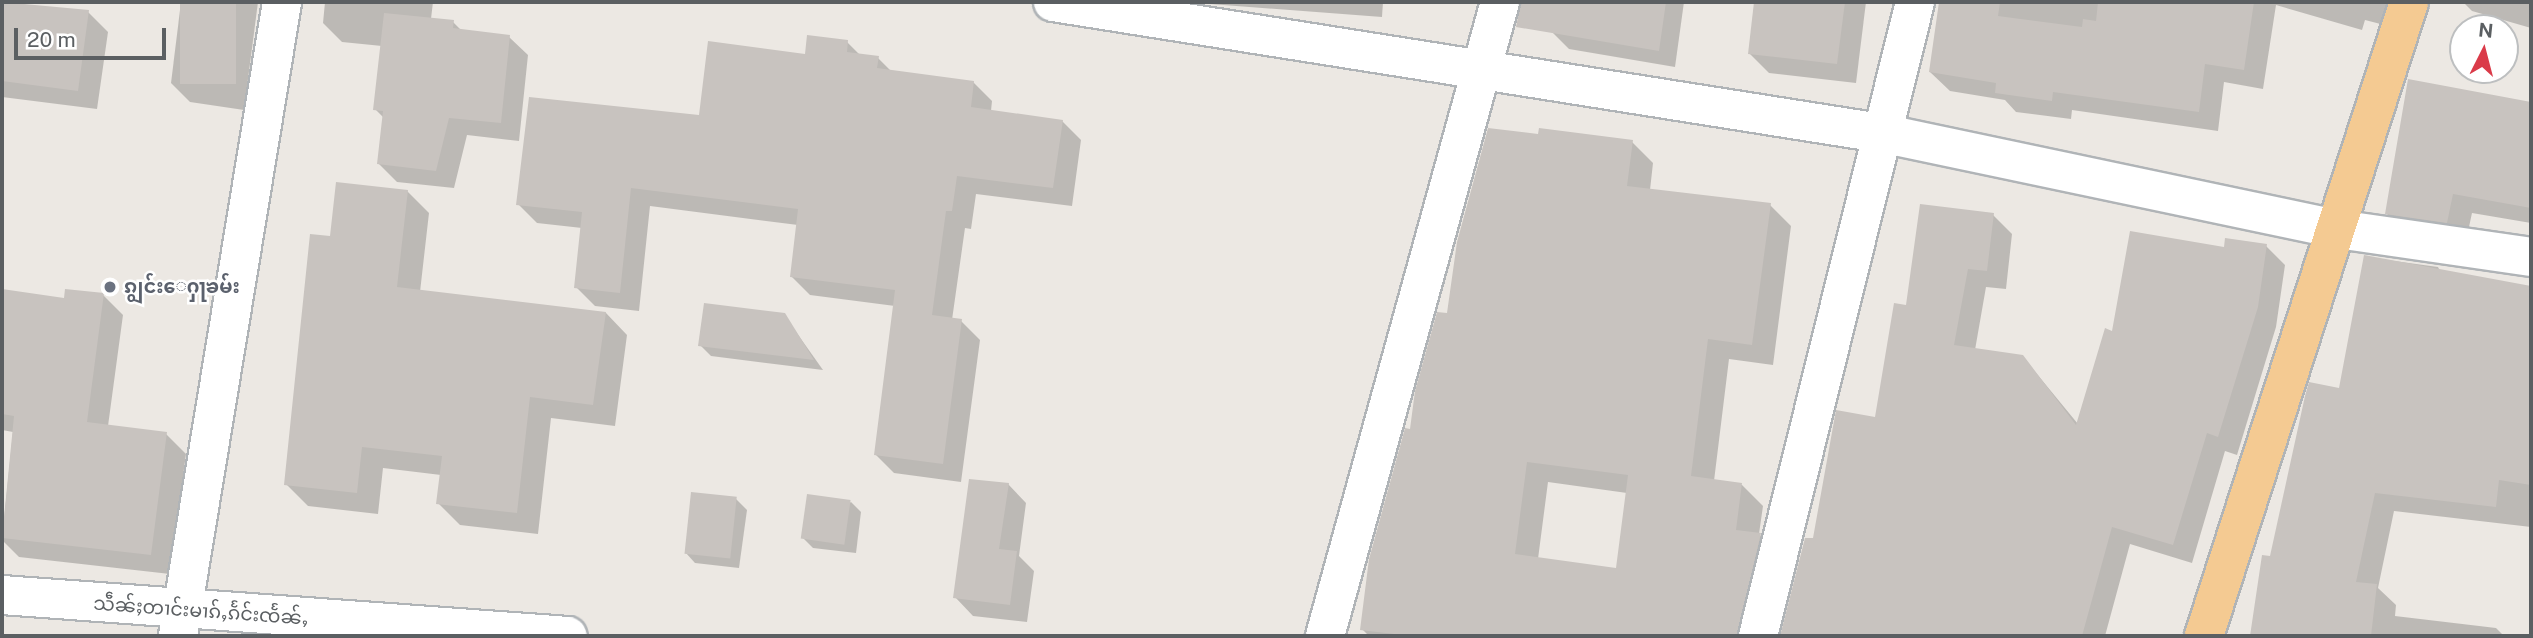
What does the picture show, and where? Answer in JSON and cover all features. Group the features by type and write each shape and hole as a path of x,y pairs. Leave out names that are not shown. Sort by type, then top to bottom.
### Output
{"highway":[{"path":"2204,636 2409,2"}],"street":[{"path":"180,622 282,2"},
{"path":"1053,2 1886,134 2337,229 2531,257"},
{"path":"1325,636 1500,2"},
{"path":"1758,636 1886,134 1915,2"},
{"name":"သဵၼ်ႈတၢင်းမၢၵ်ႇၵႅင်းၸႅၼ်ႇ","path":"2,596 180,622 568,636"}],"building":[{"path":"2,2 89,10 78,91 2,81"},
{"path":"180,2 236,2 236,84 180,84"},
{"path":"1521,2 1666,2 1659,51 1516,27"},
{"path":"1754,2 1845,2 1837,64 1748,54"},
{"path":"1939,2 2000,2 1998,16 2082,27 2083,19 2096,21 2098,2 2254,2 2244,70 2205,64 2199,112 2053,92 2052,101 1995,93 1996,83 1929,72"},
{"path":"384,13 454,20 453,28 510,35 501,123 449,118 436,171 377,164 383,111 373,110"},
{"path":"807,35 848,40 847,52 879,56 877,68 974,81 971,107 1063,120 1053,188 957,176 952,211 946,211 932,315 962,319 943,464 874,455 895,290 790,277 798,209 631,188 620,293 574,288 582,212 516,205 529,97 699,115 708,41 805,54"},
{"path":"2408,79 2531,102 2531,208 2453,194 2447,223 2385,214"},
{"path":"1488,128 1538,134 1539,128 1633,140 1627,186 1771,203 1752,345 1708,339 1691,476 1742,483 1736,530 1761,533 1737,636 1411,636 1360,630 1369,559 1405,428 1410,429 1415,391 1437,312 1447,313 1457,242","holes":["1527,462 1628,475 1616,568 1515,554"]},
{"path":"336,182 408,190 397,287 606,312 593,405 530,397 517,513 436,504 442,456 362,447 357,493 284,485 310,234 330,236"},
{"path":"1920,204 1994,213 1987,271 1968,269 1954,345 2023,355 2076,425 2105,328 2112,331 2130,231 2224,247 2225,238 2267,244 2258,307 2218,437 2207,433 2173,545 2112,527 2082,636 1780,636 1805,538 1813,538 1836,410 1875,417 1894,303 1906,305"},
{"path":"2364,255 2531,286 2531,485 2499,480 2496,507 2375,493 2356,582 2377,584 2371,636 2250,636 2262,555 2270,556 2309,382 2339,388"},
{"path":"2,289 64,298 65,289 104,293 87,422 167,432 151,555 2,538 14,416 2,414"},
{"path":"704,303 785,313 814,360 698,346"},
{"path":"969,479 1009,483 999,549 1017,551 1010,605 953,598"},
{"path":"691,492 737,497 730,558 685,554"},
{"path":"807,494 851,500 844,545 801,539"}],"place":[{"name":"ၵျွင်းေႁႃၶမ်း","path":"110,287"}]}
